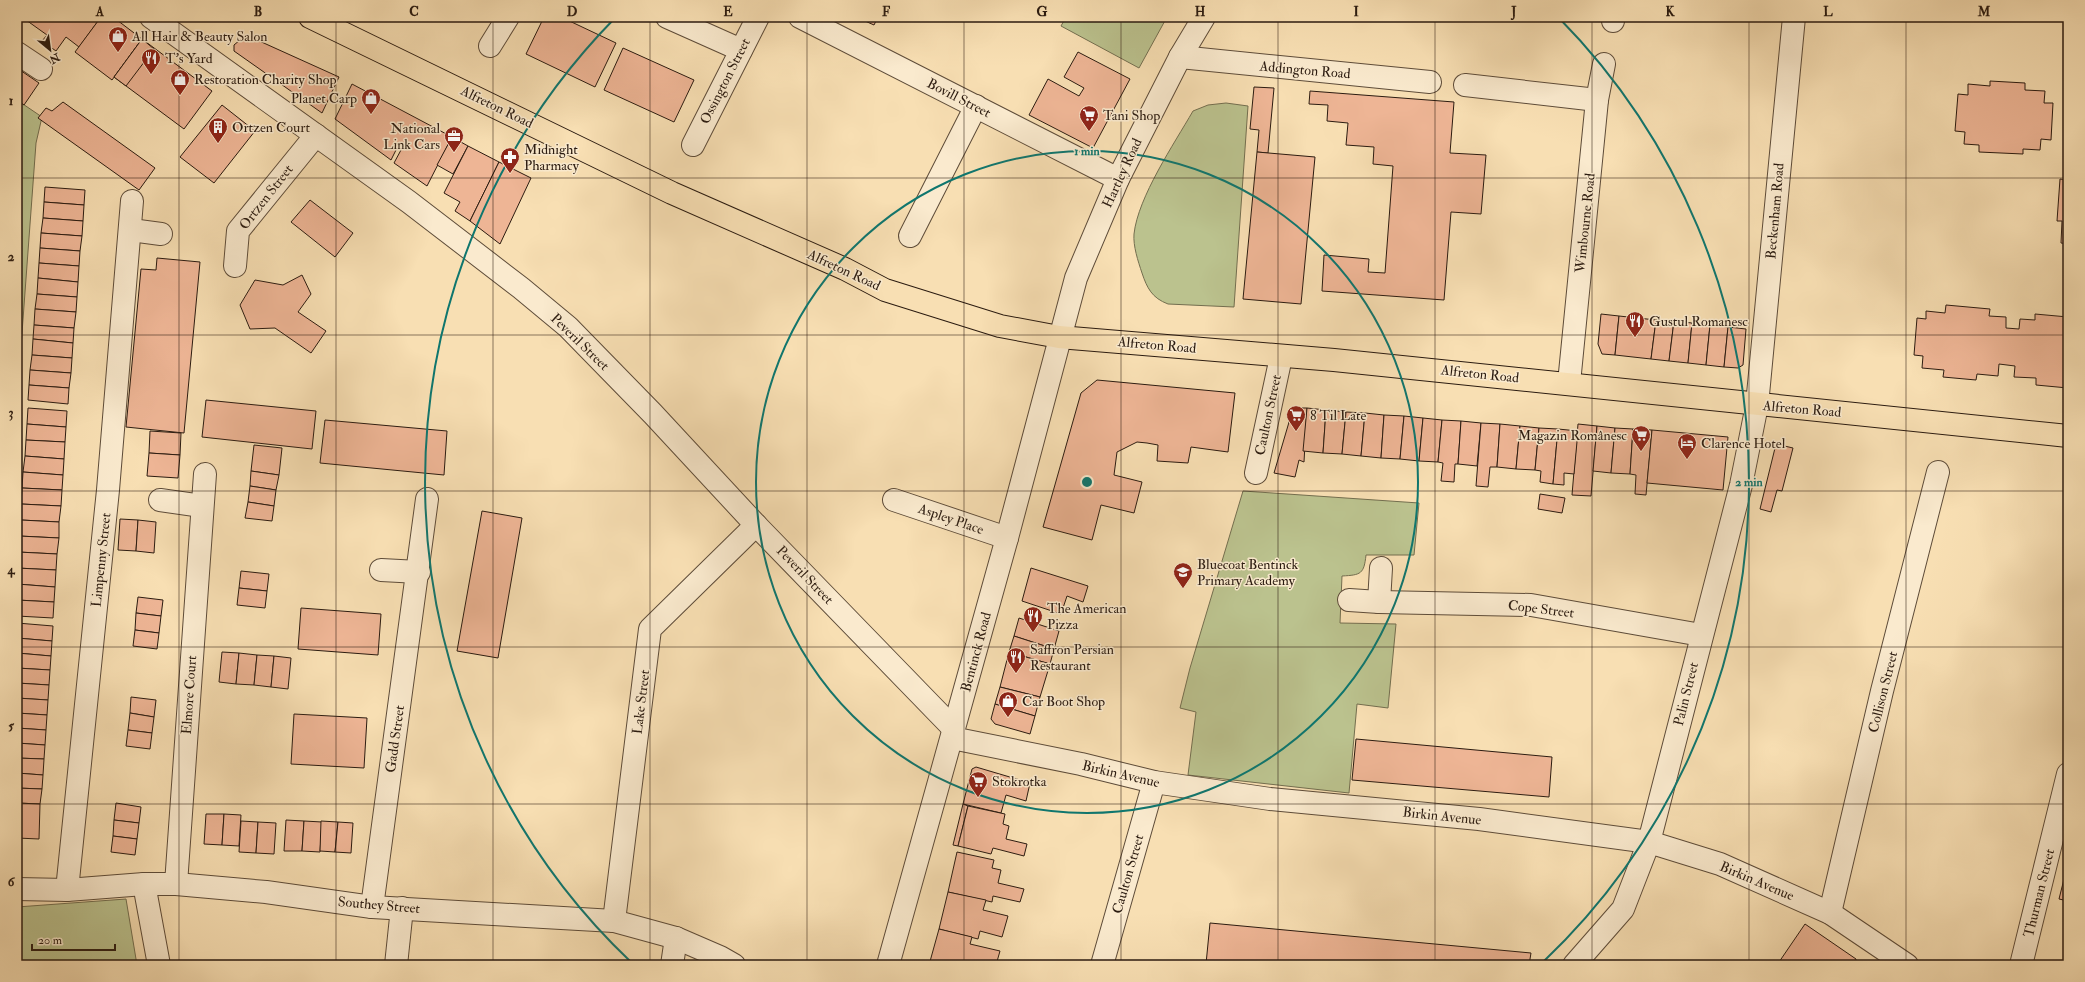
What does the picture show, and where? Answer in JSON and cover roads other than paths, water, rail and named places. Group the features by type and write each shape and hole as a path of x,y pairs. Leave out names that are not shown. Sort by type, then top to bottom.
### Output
{"main road":[{"name":"Alfreton Road","path":"310,17 672,193 845,269 885,290 1000,326 1059,337 1342,361 1569,383 1757,405 2068,436"}],"street":[{"name":"Peveril Street","path":"151,17 409,202 521,288 568,327 653,414 953,733"},
{"path":"490,46 508,17"},
{"path":"667,17 741,50"},
{"name":"Ossington Street","path":"693,145 758,17"},
{"name":"Bovill Street","path":"800,17 1118,179"},
{"name":"Hartley Road","path":"1059,337 1076,278 1118,179 1180,57 1204,17"},
{"name":"Beckenham Road","path":"1757,405 1794,17"},
{"path":"17,53 41,69"},
{"name":"Addington Road","path":"1180,57 1430,82"},
{"name":"Wimbourne Road","path":"1569,383 1597,100 1604,64"},
{"path":"1465,85 1597,100"},
{"path":"910,236 976,106"},
{"name":"Ortzen Street","path":"234,266 238,232 316,135"},
{"name":"Limpenny Street","path":"67,890 108,490 131,230 132,201"},
{"path":"131,230 161,234"},
{"name":"Bentinck Road","path":"888,965 1007,538 1059,337"},
{"name":"Caulton Street","path":"1256,473 1281,357"},
{"name":"Palin Street","path":"1577,964 1623,908 1650,842 1741,485 1757,405"},
{"name":"Collison Street","path":"1830,913 1882,691 1938,472"},
{"name":"Elmore Court","path":"176,884 205,474"},
{"name":"Gadd Street","path":"372,907 419,572 427,499"},
{"path":"160,500 202,506"},
{"name":"Aspley Place","path":"894,500 1007,538"},
{"name":"Lake Street","path":"614,921 650,629 756,525"},
{"path":"1378,602 1381,568"},
{"path":"381,570 419,572"},
{"name":"Cope Street","path":"1349,600 1378,602 1531,605 1702,634"},
{"name":"Birkin Avenue","path":"953,733 1154,782 1270,799 1479,819 1650,842 1720,864 1830,913 1884,959 1907,965"},
{"name":"Thurman Street","path":"2021,965 2068,774"},
{"name":"Caulton Street","path":"1102,965 1154,782"},
{"path":"144,884 159,965"},
{"name":"Southey Street","path":"17,889 67,890 144,884 176,884 266,892 372,907 614,921 676,938 720,957 734,965"},
{"path":"396,965 402,908"},
{"path":"672,965 676,938"}],"place":[{"name":"All Hair & Beauty Salon","path":"118,53"},
{"name":"T's Yard","path":"151,75"},
{"name":"Restoration Charity Shop","path":"180,96"},
{"name":"Planet Carp","path":"371,115"},
{"name":"Tani Shop","path":"1089,132"},
{"name":"Ortzen Court","path":"218,144"},
{"name":"National Link Cars","path":"454,153"},
{"name":"Midnight Pharmacy","path":"510,174"},
{"name":"Gustul Romanesc","path":"1635,338"},
{"name":"8 Til Late","path":"1296,432"},
{"name":"Magazin Românesc","path":"1641,452"},
{"name":"Clarence Hotel","path":"1687,460"},
{"name":"Bluecoat Bentinck Primary Academy","path":"1183,589"},
{"name":"The American Pizza","path":"1033,633"},
{"name":"Saffron Persian Restaurant","path":"1016,674"},
{"name":"Car Boot Shop","path":"1008,718"},
{"name":"Stokrotka","path":"978,798"}]}
